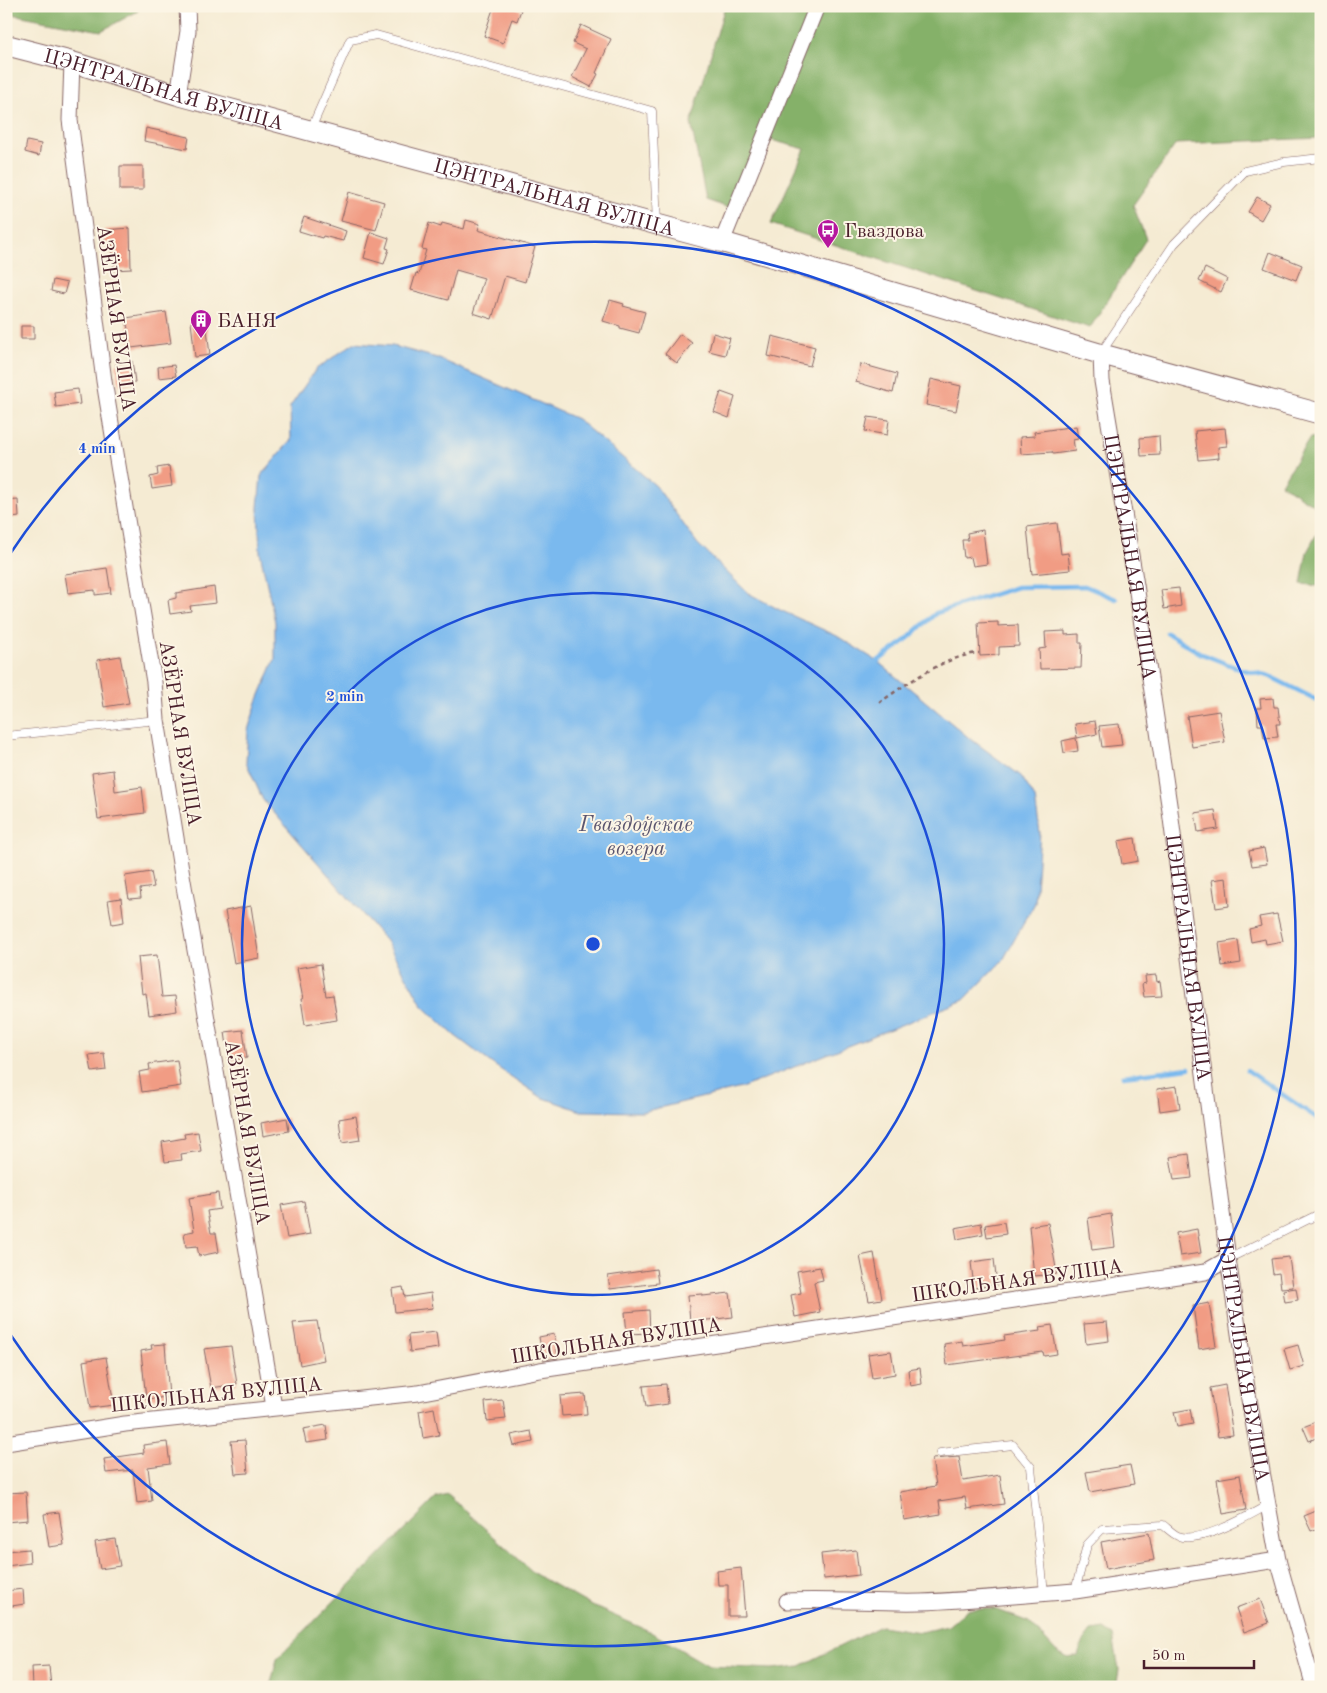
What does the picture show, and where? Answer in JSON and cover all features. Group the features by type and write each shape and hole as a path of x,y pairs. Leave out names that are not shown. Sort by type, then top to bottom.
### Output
{"street":[{"path":"178,95 188,31 187,6"},
{"path":"722,242 816,6"},
{"name":"ЦЭНТРАЛЬНАЯ ВУЛІЦА","path":"6,45 72,62 178,95 722,242 1101,354 1321,414"},
{"name":"АЗЁРНАЯ ВУЛІЦА","path":"72,62 70,120 104,381 154,682 157,720 274,1407"},
{"name":"ЦЭНТРАЛЬНАЯ ВУЛІЦА","path":"1101,354 1102,381 1170,810 1228,1259 1247,1388 1278,1560 1314,1687"},
{"name":"ШКОЛЬНАЯ ВУЛІЦА","path":"6,1443 125,1424 418,1393 540,1370 1205,1272 1228,1259"},
{"path":"787,1601 816,1599 921,1602 1044,1593 1278,1560"}],"lane":[{"path":"310,131 350,40 376,35 652,111 657,224"},
{"path":"1101,354 1174,244 1245,171 1284,162 1321,158"},
{"path":"6,736 157,720"},
{"path":"1228,1259 1321,1213"},
{"path":"940,1454 1014,1445 1031,1467 1044,1593"},
{"path":"1075,1590 1087,1545 1102,1529 1162,1525 1178,1536 1199,1537 1244,1519 1268,1505"}],"path":[{"path":"879,704 910,680 965,654 979,653"}],"green space":[{"path":"6,6 136,6 138,11 101,31 6,13"},
{"path":"725,6 1321,6 1321,138 1176,144 1133,205 1146,239 1090,328 771,224 805,149 771,140 735,210 706,200 691,123"},
{"path":"1321,436 1321,510 1281,484 1310,438"},
{"path":"1321,526 1321,586 1301,584 1307,552"},
{"path":"448,1495 535,1574 590,1605 647,1630 709,1666 772,1669 800,1666 881,1626 920,1632 948,1626 968,1609 994,1609 1029,1622 1056,1651 1068,1658 1078,1656 1082,1643 1091,1631 1104,1629 1113,1635 1119,1670 1117,1682 1120,1687 1036,1687 1034,1684 964,1682 948,1687 270,1687 277,1659 436,1498"}],"water":[{"name":"Гваздоўскае возера","path":"354,343 393,346 437,358 577,419 656,486 697,543 748,593 837,636 877,661 968,737 1021,776 1035,798 1040,833 1035,903 1003,960 964,1000 741,1088 642,1112 581,1111 541,1097 454,1035 423,1006 386,941 263,800 246,762 248,730 257,702 275,659 275,622 260,552 258,507 261,476 291,440 290,407 316,369"}],"building":[{"path":"494,6 510,6 521,10 517,21 512,19 503,43 484,36"},
{"path":"581,25 611,39 591,87 572,77 586,49 573,43"},
{"path":"146,128 189,137 187,149 144,141"},
{"path":"27,141 41,144 39,156 25,152"},
{"path":"120,166 143,166 143,190 120,190"},
{"path":"349,192 384,202 376,230 341,221"},
{"path":"1257,197 1270,204 1261,220 1248,212"},
{"path":"304,217 346,231 343,241 323,236 322,238 299,231"},
{"path":"466,220 480,224 478,230 535,247 525,282 505,276 492,319 473,313 484,278 456,270 448,300 411,290 416,273 419,274 426,250 422,249 429,223 441,227 442,223 464,229"},
{"path":"130,228 131,269 114,270 112,243 105,244 104,230"},
{"path":"371,232 389,238 386,248 389,249 384,264 364,258"},
{"path":"1270,252 1302,265 1296,280 1264,268"},
{"path":"1205,268 1227,279 1221,292 1199,281"},
{"path":"53,280 67,283 64,294 51,291"},
{"path":"610,300 645,312 639,333 603,321"},
{"path":"166,312 171,343 131,348 126,318"},
{"name":"БАНЯ","path":"206,321 210,355 195,357 191,322"},
{"path":"21,326 34,326 34,339 21,339"},
{"path":"713,333 730,338 725,355 709,351"},
{"path":"680,334 692,343 677,363 665,354"},
{"path":"772,336 815,347 810,366 768,356"},
{"path":"132,361 135,382 119,385 116,364"},
{"path":"861,364 897,374 893,393 856,382"},
{"path":"174,365 176,376 159,378 158,367"},
{"path":"931,379 961,386 956,411 926,405"},
{"path":"78,389 80,404 56,407 54,392"},
{"path":"721,392 735,397 729,418 714,412"},
{"path":"868,417 889,420 887,435 865,431"},
{"path":"1076,426 1078,439 1073,440 1075,451 1053,454 1052,452 1021,454 1020,437 1035,436 1034,432"},
{"path":"1225,428 1227,446 1218,447 1219,458 1198,460 1195,431"},
{"path":"1159,436 1160,455 1141,456 1140,438"},
{"path":"169,466 172,486 152,489 150,477 158,475 157,468"},
{"path":"18,500 19,517 6,519 6,501"},
{"path":"1057,523 1061,554 1068,553 1070,570 1032,574 1027,527"},
{"path":"983,530 987,564 973,566 971,557 964,558 962,540 968,540 967,533"},
{"path":"107,568 111,593 95,595 95,590 68,593 65,574"},
{"path":"214,587 216,603 190,606 191,611 170,614 168,600 176,598 176,593"},
{"path":"1179,588 1181,606 1164,609 1161,590"},
{"path":"998,622 998,626 1018,625 1019,646 999,647 999,655 980,656 978,623"},
{"path":"1065,631 1065,635 1079,634 1079,643 1082,643 1081,668 1040,669 1039,649 1046,648 1045,632"},
{"path":"120,656 129,703 104,707 97,660"},
{"path":"1273,698 1274,707 1278,707 1280,724 1276,724 1278,737 1264,738 1262,725 1258,725 1257,708 1261,708 1260,699"},
{"path":"1219,711 1225,742 1192,747 1187,716"},
{"path":"1095,721 1097,734 1077,738 1075,724"},
{"path":"1119,724 1122,745 1102,747 1099,726"},
{"path":"1076,738 1078,751 1064,753 1062,741"},
{"path":"113,770 115,791 142,787 145,813 98,819 92,773"},
{"path":"1215,810 1218,829 1198,832 1195,813"},
{"path":"1135,838 1138,861 1122,864 1118,841"},
{"path":"1264,848 1267,864 1252,866 1249,851"},
{"path":"151,872 154,887 140,889 141,898 129,899 125,876"},
{"path":"1226,878 1229,906 1216,908 1212,880"},
{"path":"121,898 124,922 112,924 108,900"},
{"path":"251,906 259,958 234,963 225,911"},
{"path":"1277,914 1283,941 1266,944 1265,939 1251,942 1249,929 1261,926 1259,917"},
{"path":"1238,940 1241,963 1222,966 1219,943"},
{"path":"157,955 162,997 175,996 177,1011 149,1015 146,993 142,994 138,957"},
{"path":"321,964 326,996 333,995 337,1020 305,1025 301,999 303,999 297,968"},
{"path":"1156,975 1157,982 1160,981 1162,996 1144,997 1142,984 1146,983 1145,976"},
{"path":"243,1030 247,1058 229,1060 225,1032"},
{"path":"104,1053 106,1070 92,1072 89,1055"},
{"path":"177,1060 181,1086 142,1092 139,1072 150,1070 149,1064"},
{"path":"1177,1086 1180,1108 1160,1111 1157,1089"},
{"path":"356,1116 360,1140 342,1143 339,1119"},
{"path":"287,1118 289,1131 263,1136 261,1123"},
{"path":"198,1132 201,1151 181,1154 182,1160 165,1162 162,1142 185,1138 184,1134"},
{"path":"1189,1154 1192,1178 1174,1180 1170,1157"},
{"path":"218,1193 220,1209 207,1211 211,1233 216,1233 219,1252 199,1256 197,1246 186,1247 184,1233 194,1231 189,1198"},
{"path":"304,1201 310,1234 287,1238 281,1205"},
{"path":"1111,1214 1115,1247 1092,1250 1088,1218"},
{"path":"1004,1222 1006,1234 987,1237 985,1225"},
{"path":"981,1223 983,1234 957,1239 955,1228"},
{"path":"1048,1223 1057,1274 1034,1276 1029,1226"},
{"path":"1197,1229 1201,1253 1180,1256 1176,1233"},
{"path":"874,1253 882,1299 869,1301 860,1256"},
{"path":"1289,1257 1293,1287 1281,1288 1279,1273 1273,1274 1271,1259"},
{"path":"994,1259 997,1285 974,1288 971,1262"},
{"path":"820,1267 823,1280 814,1282 820,1312 795,1317 791,1295 801,1293 797,1271"},
{"path":"656,1269 658,1283 610,1289 608,1276"},
{"path":"403,1287 405,1297 431,1293 433,1308 395,1312 392,1289"},
{"path":"1296,1288 1298,1300 1285,1302 1283,1290"},
{"path":"730,1293 733,1317 690,1322 688,1295 703,1294 703,1296"},
{"path":"1209,1303 1216,1346 1199,1349 1193,1306"},
{"path":"649,1310 650,1333 627,1334 625,1312"},
{"path":"317,1321 324,1360 300,1365 293,1323"},
{"path":"1107,1322 1109,1341 1086,1344 1084,1324"},
{"path":"1052,1325 1057,1354 1044,1356 1043,1352 947,1365 944,1344 962,1341 963,1346 1005,1340 1004,1336 1040,1331 1039,1327"},
{"path":"436,1332 438,1348 410,1352 408,1335"},
{"path":"554,1334 558,1358 543,1360 539,1337"},
{"path":"165,1344 169,1397 146,1399 141,1351 152,1349 151,1345"},
{"path":"1298,1345 1304,1366 1290,1370 1284,1349"},
{"path":"231,1346 237,1384 211,1388 204,1349"},
{"path":"891,1351 895,1374 872,1378 868,1354"},
{"path":"106,1357 114,1405 90,1408 83,1361"},
{"path":"920,1368 922,1384 910,1386 908,1370"},
{"path":"666,1384 668,1404 646,1407 643,1386"},
{"path":"1225,1385 1233,1435 1218,1437 1210,1388"},
{"path":"585,1394 587,1414 562,1416 560,1396"},
{"path":"503,1400 506,1419 487,1421 485,1402"},
{"path":"434,1408 439,1435 423,1438 419,1411"},
{"path":"1190,1409 1193,1424 1177,1427 1174,1412"},
{"path":"1321,1420 1321,1436 1309,1441 1303,1427"},
{"path":"326,1425 328,1440 306,1443 303,1429"},
{"path":"531,1431 533,1442 514,1446 511,1435"},
{"path":"245,1440 248,1473 235,1474 231,1441"},
{"path":"167,1442 170,1464 148,1467 152,1501 137,1503 133,1470 106,1473 104,1459 144,1453 143,1445"},
{"path":"959,1457 963,1481 1000,1475 1004,1504 967,1509 965,1497 939,1501 941,1514 904,1520 900,1492 936,1486 932,1459"},
{"path":"1130,1465 1134,1484 1090,1492 1086,1472"},
{"path":"1240,1475 1246,1510 1223,1514 1217,1479"},
{"path":"26,1492 28,1520 6,1522 6,1493"},
{"path":"1321,1509 1321,1527 1311,1531 1304,1516"},
{"path":"59,1512 64,1545 49,1547 44,1514"},
{"path":"1149,1533 1154,1560 1106,1569 1101,1542"},
{"path":"115,1539 120,1566 100,1569 95,1542"},
{"path":"29,1549 30,1563 6,1566 6,1551"},
{"path":"856,1550 859,1575 824,1579 821,1554"},
{"path":"741,1568 745,1616 728,1616 728,1585 718,1585 717,1571"},
{"path":"23,1589 24,1604 6,1607 6,1591"},
{"path":"1260,1599 1269,1623 1244,1632 1236,1608"},
{"path":"49,1666 51,1687 33,1687 32,1667"}],"waterway":[{"path":"878,661 905,641 936,613 1017,587 1085,586 1116,599"},
{"path":"1167,633 1202,654 1240,669 1269,676 1321,702"},
{"path":"1123,1076 1189,1068"},
{"path":"1247,1070 1321,1121"}],"place":[{"name":"Гваздова","path":"828,249"},
{"name":"БАНЯ","path":"201,339"}]}
